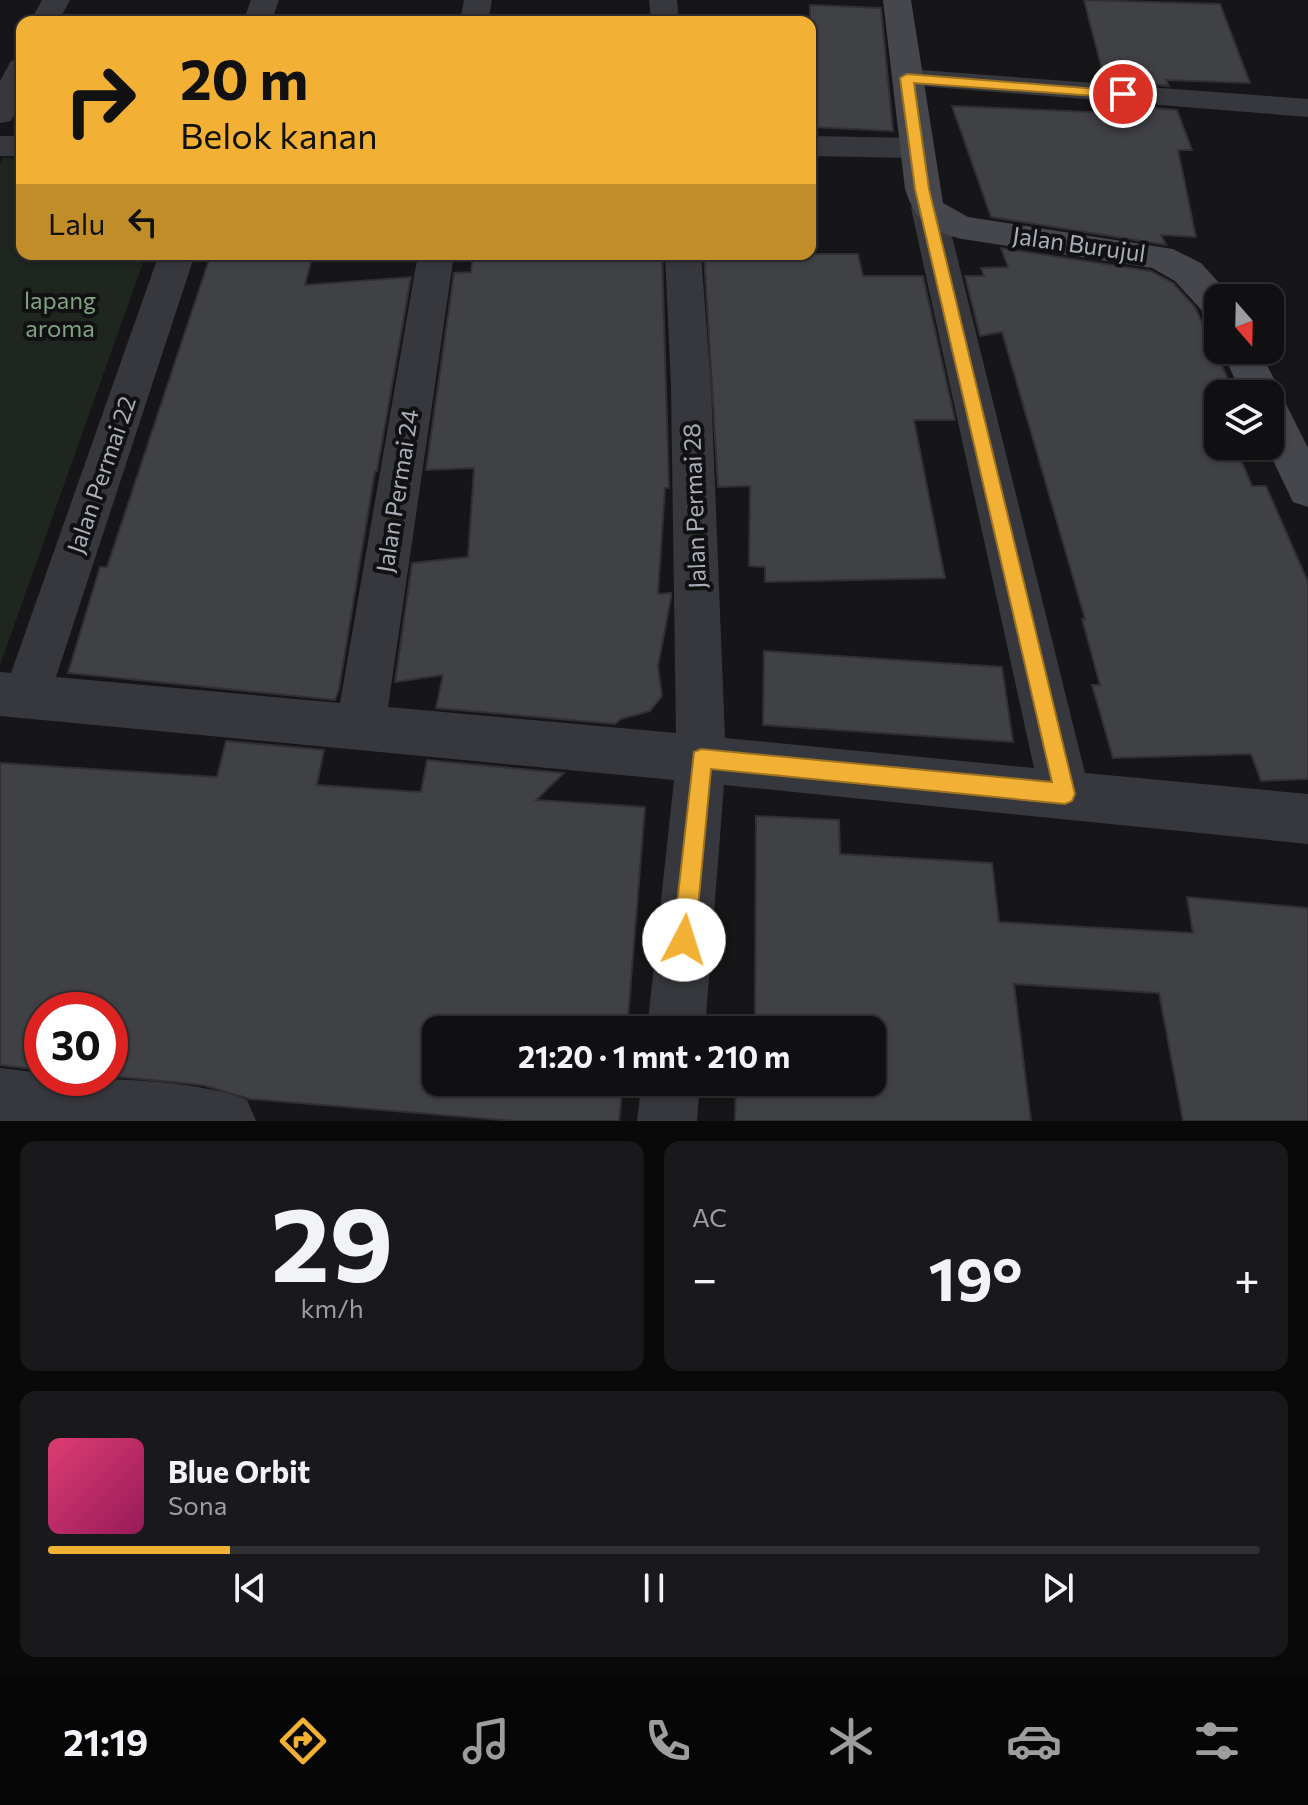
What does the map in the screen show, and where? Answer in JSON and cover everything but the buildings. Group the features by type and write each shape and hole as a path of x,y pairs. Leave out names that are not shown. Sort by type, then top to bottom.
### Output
{"street":[{"path":"897,0 915,148 1065,794"},
{"path":"907,78 1308,108"},
{"path":"0,114 16,80"},
{"path":"816,146 915,148"},
{"name":"Jalan Burujul","path":"928,208 945,221 962,228 1160,257 1188,272 1204,290"},
{"name":"Jalan Permai 22","path":"13,696 175,260"},
{"name":"Jalan Permai 24","path":"360,729 435,260"},
{"name":"Jalan Permai 28","path":"677,1016 701,759 691,386 683,260"},
{"path":"1284,438 1307,483"},
{"path":"13,696 1308,819"},
{"path":"667,1121 670,1096"},
{"path":"0,1098 226,1121"}],"green space":[{"name":"lapang aroma","path":"3,158 16,158 16,260 144,260 0,665 0,165"}],"route":[{"path":"684,940 701,759 1065,794 922,189 907,78 1123,94"}]}
